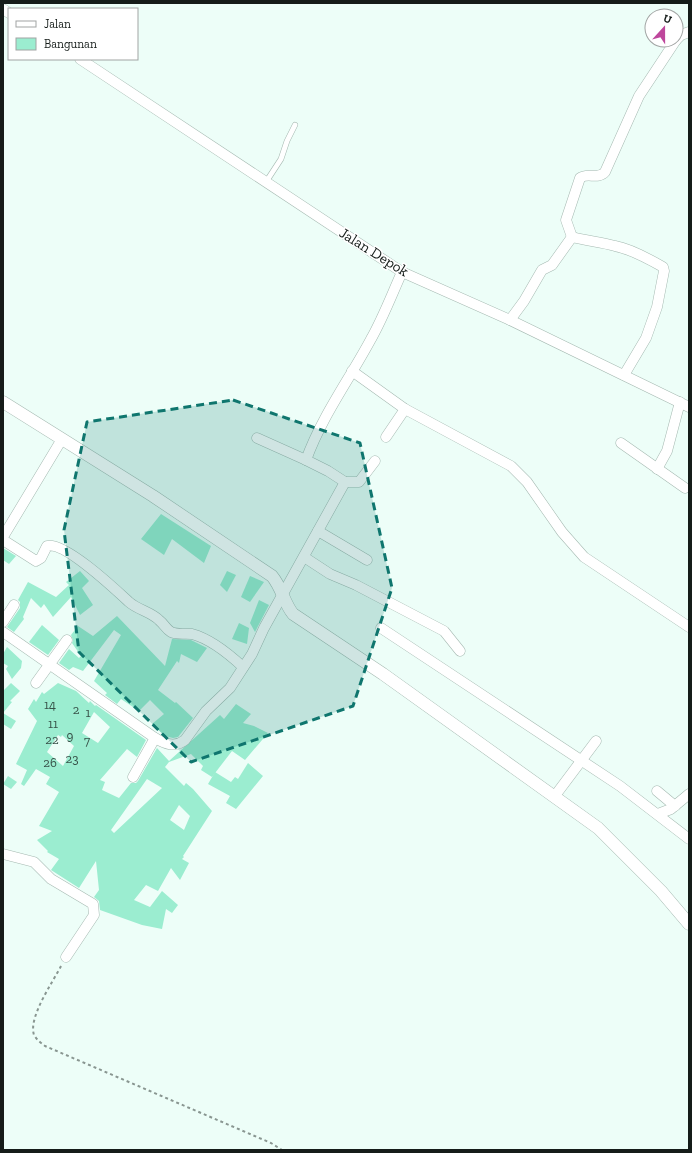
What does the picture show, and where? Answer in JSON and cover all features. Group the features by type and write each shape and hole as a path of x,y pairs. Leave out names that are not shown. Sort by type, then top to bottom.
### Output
{"street":[{"path":"572,237 566,220 580,178 584,176 600,176 605,172 639,96 671,48"},
{"name":"Jalan Depok","path":"82,60 402,272 510,320 685,404"},
{"path":"510,320 524,301 542,270 552,265 572,237"},
{"path":"572,237 600,244 616,246 663,267 657,307 646,338 624,375"},
{"path":"306,460 328,410 372,338 402,272"},
{"path":"352,371 405,409 511,466 527,482 562,532 584,557 688,623"},
{"path":"3,402 153,496 272,576 279,587 282,597 293,614 383,674 605,835 661,891 689,924"},
{"path":"657,469 667,451 685,404"},
{"path":"386,437 405,409"},
{"path":"257,438 328,470 345,482 359,482 375,461"},
{"path":"62,439 3,539 36,561 41,558 47,546 52,545 59,548 90,568 118,590 131,603 160,621 169,631 191,634 231,656 243,667"},
{"path":"621,443 684,488"},
{"path":"3,632 155,738 171,744 181,743 206,710 230,688 252,654 345,482"},
{"path":"318,531 367,560"},
{"path":"304,557 330,574 356,585 444,631 460,651"},
{"path":"3,622 14,605"},
{"path":"381,628 583,758 689,839"},
{"path":"36,683 67,640"},
{"path":"133,777 155,738"},
{"path":"554,797 596,742"},
{"path":"657,790 672,804"},
{"path":"658,814 669,810 672,804 689,794"},
{"path":"3,854 34,862 51,879 93,904 94,915 66,957"}],"lane":[{"path":"266,182 281,159 287,140 295,126"}],"path":[{"path":"66,957 34,1017 33,1027 38,1041 45,1046 271,1143 282,1150"}],"highlighted area":[{"path":"233,400 360,443 392,588 353,706 191,762 79,652 64,530 87,422"}],"building":[{"path":"161,514 211,546 204,563 172,539 164,555 141,539"},
{"path":"3,548 16,556 9,564 3,560"},
{"path":"80,571 89,581 82,588 93,605 80,615 71,597 53,617 44,604 41,608 31,598 23,617 24,619 14,632 7,627 20,608 20,602 18,600 28,582 56,597 69,585 66,582"},
{"path":"227,571 236,575 227,592 220,585"},
{"path":"250,576 264,582 250,602 241,597"},
{"path":"259,600 269,605 255,632 250,623"},
{"path":"117,616 165,666 172,639 191,640 207,648 197,662 181,654 179,663 177,661 158,690 175,703 176,702 193,718 178,737 173,738 165,736 152,724 164,714 150,700 139,711 121,699 117,704 105,695 107,693 94,681 121,635 114,630 83,671 73,667 69,670 59,663 69,649 79,658 81,656 72,643 73,640 71,635 78,626 93,636"},
{"path":"239,623 249,628 247,644 232,639"},
{"path":"42,625 59,640 48,655 29,642"},
{"path":"7,647 22,661 21,668 12,679 6,669 8,666 3,663 3,654"},
{"path":"11,683 20,691 10,701 12,702 3,713 3,691"},
{"path":"58,683 76,691 89,703 90,701 95,706 96,705 146,740 137,757 127,749 100,780 105,782 102,790 119,798 131,783 136,783 138,781 157,748 169,761 220,715 224,719 236,704 251,714 243,723 254,726 268,733 245,760 232,751 212,777 201,770 203,766 191,754 169,762 165,767 184,786 186,783 193,789 212,811 183,856 184,857 182,859 189,863 180,880 171,868 158,891 146,885 134,900 150,907 162,891 178,905 172,913 166,909 162,929 142,925 100,910 99,901 94,897 99,890 96,861 79,888 51,870 59,859 47,852 48,851 37,840 52,831 39,826 59,792 46,784 50,777 36,769 24,786 21,784 27,770 16,764 37,721 28,709 34,699 36,702 42,692 44,694","holes":["94,712 110,727 98,743 82,733","58,735 61,737 62,735 74,746 63,766 47,752","147,779 162,788 114,833 111,830","179,805 190,816 184,830 170,820"]},
{"path":"3,713 16,721 11,729 3,724"},
{"path":"248,763 263,776 236,809 226,803 230,796 208,784 215,772 231,782 235,777 238,779"},
{"path":"8,776 17,782 11,789 3,784"}]}
